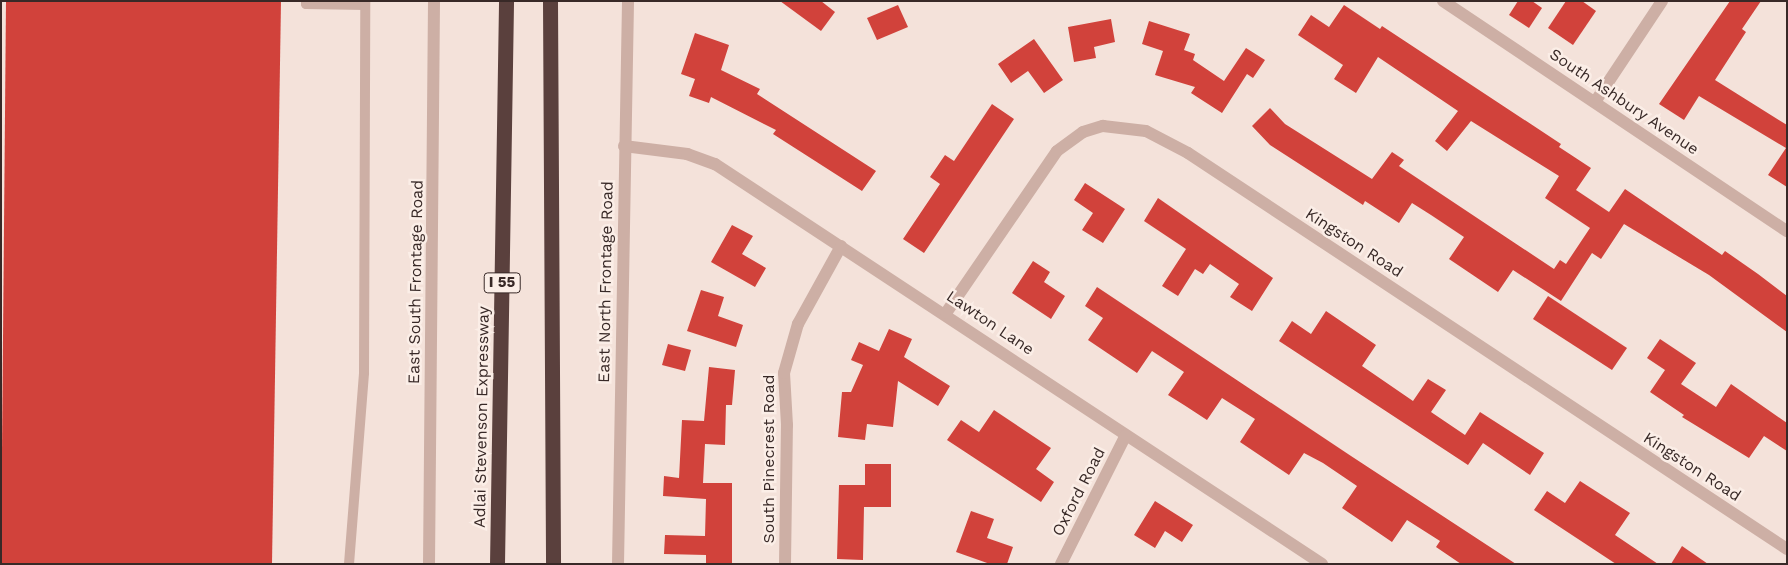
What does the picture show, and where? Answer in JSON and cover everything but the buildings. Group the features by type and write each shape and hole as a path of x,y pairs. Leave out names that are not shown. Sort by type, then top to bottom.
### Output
{"highway":[{"name":"Adlai Stevenson Expressway","path":"497,564 506,1"},
{"path":"550,1 553,564"}],"street":[{"name":"East South Frontage Road","path":"429,564 434,1"},
{"name":"East North Frontage Road","path":"618,564 628,1"},
{"name":"South Ashbury Avenue","path":"1443,1 1787,231"},
{"path":"1595,102 1662,1"},
{"name":"Kingston Road","path":"946,314 1057,151 1083,132 1103,126 1146,131 1188,153 1787,549"},
{"name":"Lawton Lane","path":"624,146 687,154 715,164 946,314 1322,564"},
{"name":"South Pinecrest Road","path":"785,564 787,425 784,373 798,324 841,246"},
{"name":"Oxford Road","path":"1061,564 1126,435"}],"lane":[{"path":"306,1 306,4 365,3 364,373 350,564"}]}
